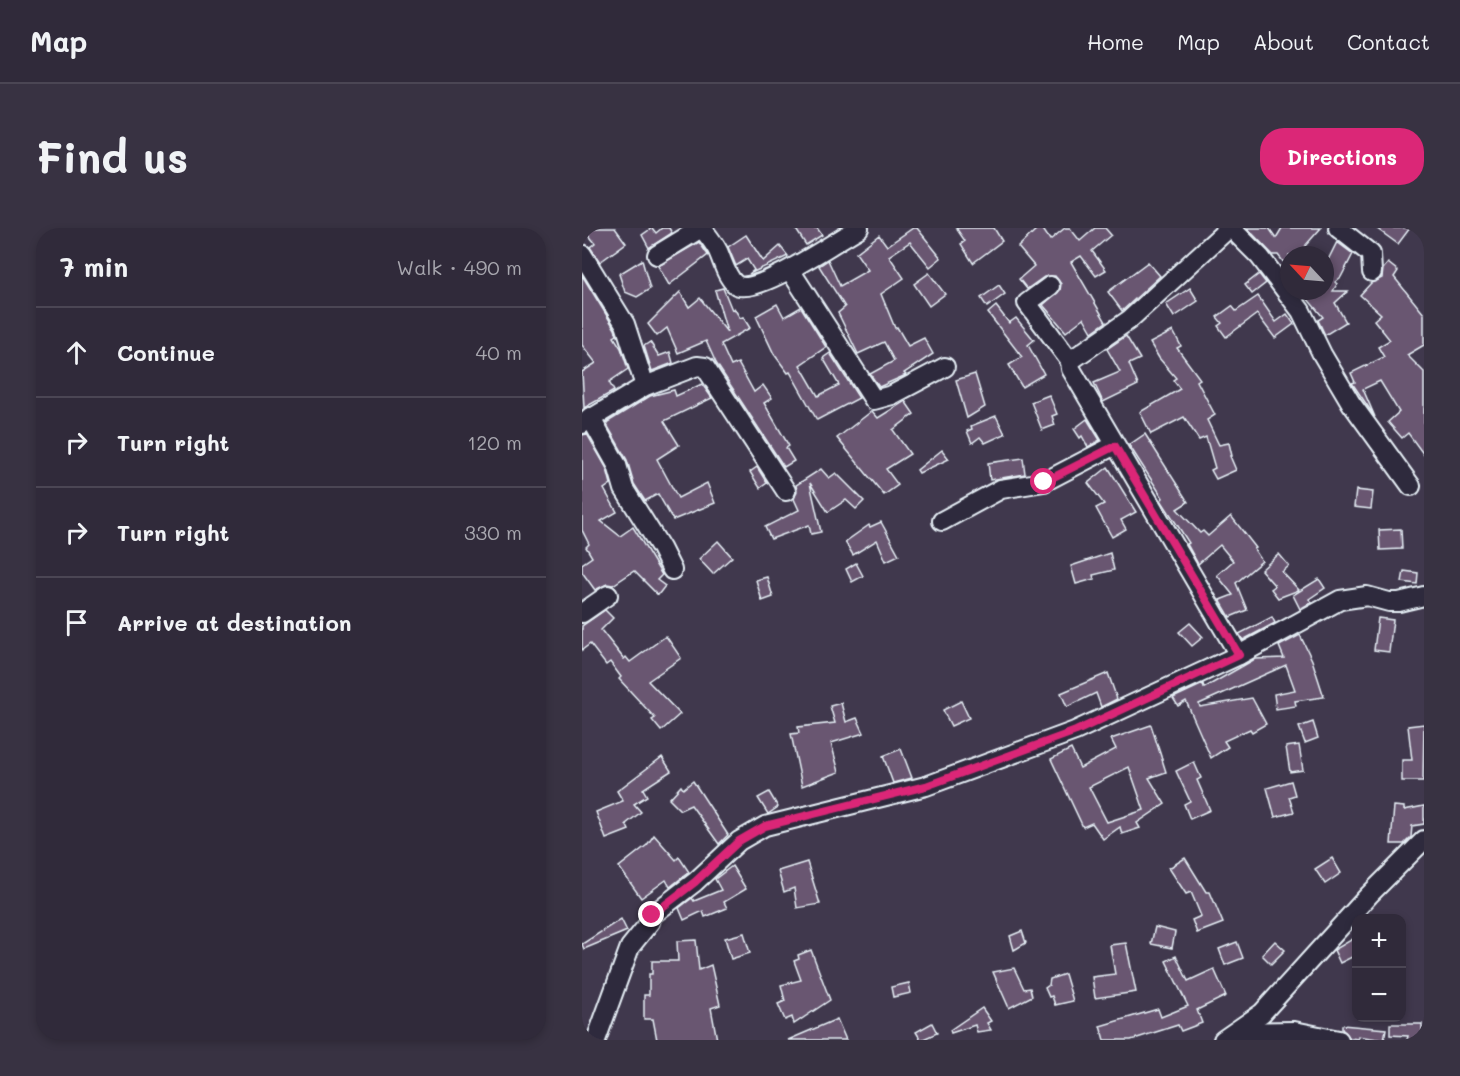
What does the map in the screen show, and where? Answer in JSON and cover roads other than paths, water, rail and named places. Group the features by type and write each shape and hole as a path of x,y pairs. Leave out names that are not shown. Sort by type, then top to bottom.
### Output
{"street":[{"path":"657,255 702,228 717,250 730,278 739,286 749,287 790,270 859,228"},
{"path":"1070,361 1129,320 1230,228 1260,257 1301,311 1322,354 1352,403 1411,486"},
{"path":"1338,228 1371,254 1372,272"},
{"path":"585,266 625,324 645,386"},
{"path":"790,270 874,400 892,395 945,367"},
{"path":"1050,286 1027,303 1070,361 1071,369 1115,446 1239,655"},
{"path":"672,570 624,489 617,465 586,420 645,386 697,366 705,367 786,491"},
{"path":"942,521 1001,489 1044,482 1115,446"},
{"path":"582,614 608,595"},
{"path":"596,1040 630,947 650,922 652,915 752,833 765,826 926,786 1076,731 1239,655 1340,600 1367,596 1389,602 1399,602 1424,596"},
{"path":"1230,1036 1262,1013 1369,895 1424,840"},
{"path":"1230,1036 1294,1031 1339,1040"}]}
